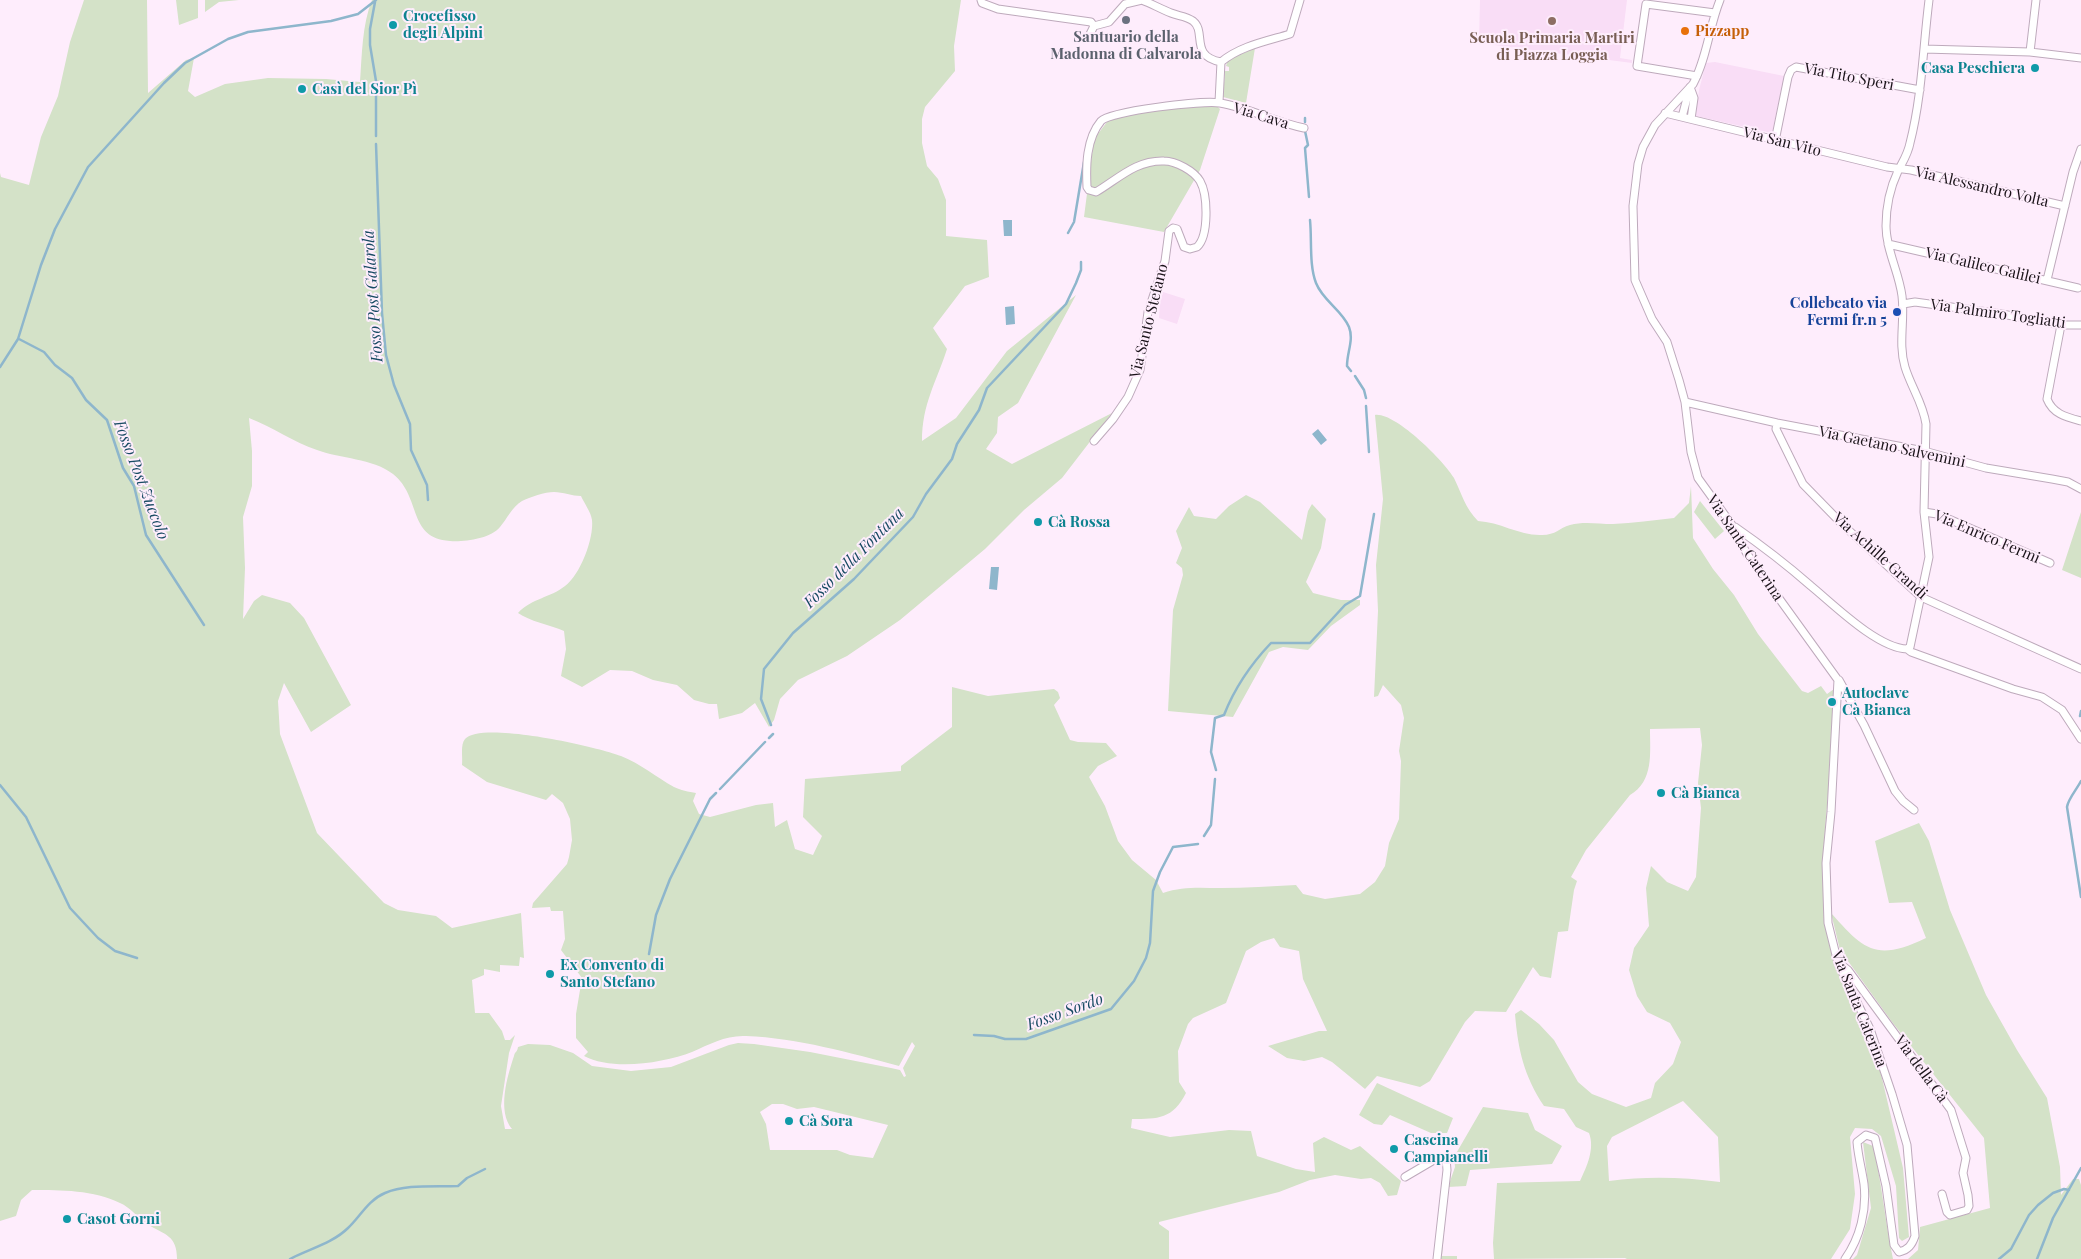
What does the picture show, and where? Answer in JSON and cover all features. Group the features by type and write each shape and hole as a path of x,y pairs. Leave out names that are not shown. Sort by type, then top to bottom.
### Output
{"street":[{"path":"981,0 982,3 998,9 1091,22 1094,26"},
{"path":"1089,36 1094,26 1109,22 1125,4 1142,0 1192,20 1198,29 1199,43 1203,52 1209,58 1221,62"},
{"path":"1219,102 1221,62 1228,56 1249,47 1290,34 1300,0"},
{"path":"1682,117 1690,87 1704,59 1720,0"},
{"name":"Via Enrico Fermi","path":"1906,649 1910,646 1929,556 1924,512 1926,424 1924,411 1910,380 1901,349 1903,304 1888,244 1886,211 1892,186 1906,157 1910,143 1920,90 1929,0"},
{"path":"2030,52 2036,0"},
{"path":"1697,76 1637,66 1646,4 1715,13"},
{"path":"1924,49 2030,52 2081,58"},
{"name":"Via Tito Speri","path":"1775,141 1786,84 1791,70 1796,67 1920,90"},
{"path":"1690,87 1694,98 1691,119"},
{"name":"Via Santa Caterina","path":"1690,87 1665,113 1648,135 1638,164 1633,206 1635,280 1644,302 1667,342 1685,402 1691,452 1698,478 1732,525 1747,554 1838,680 1864,725 1895,791 1914,810"},
{"name":"Via Cava","path":"1219,102 1304,128"},
{"name":"Via Santo Stefano","path":"1094,441 1123,404 1140,370 1148,312 1164,261 1170,231 1173,228 1177,229 1184,246 1190,249 1197,247 1202,240 1206,218 1200,183 1190,172 1170,161 1142,164 1124,172 1096,192 1090,190 1087,187 1087,156 1091,142 1105,117 1175,105 1219,102"},
{"name":"Via San Vito","path":"1665,113 1775,141 1899,169"},
{"path":"2047,280 2073,172 2081,149"},
{"name":"Via Alessandro Volta","path":"1899,169 2065,206"},
{"name":"Via Galileo Galilei","path":"1888,244 2078,288"},
{"name":"Via Palmiro Togliatti","path":"1902,295 1915,302"},
{"name":"Via Palmiro Togliatti","path":"1903,304 1915,302 2002,314 2062,325 2081,325"},
{"path":"2062,325 2047,399 2051,408 2064,416 2081,421"},
{"name":"Via Gaetano Salvemini","path":"1685,402 1777,423 1924,451 1986,468 2068,482 2081,489"},
{"path":"1687,420 1694,409 1702,405"},
{"name":"Via Achille Grandi","path":"1777,423 1776,429 1803,484 1842,524 1921,597 2081,669"},
{"name":"Via Enrico Fermi","path":"1924,512 1938,514 2050,564"},
{"path":"1732,525 1810,585 1857,625 1892,645 1942,664 2042,697 2062,710 2081,739"},
{"name":"Via Santa Caterina","path":"1838,680 1833,794 1826,863 1828,923 1838,963 1870,1029 1907,1145 1914,1236 1913,1244 1899,1252 1894,1245 1886,1186 1875,1138 1866,1135 1857,1142 1864,1186 1864,1209 1854,1244 1845,1259"},
{"name":"Via della Cà","path":"1838,963 1848,970 1951,1110 1966,1158 1962,1173 1968,1195 1969,1206 1967,1210 1950,1215 1947,1212 1942,1194"},
{"path":"1406,1176 1439,1157 1446,1158 1447,1170 1437,1259"}],"shaded area":[{"name":"Scuola Primaria Martiri di Piazza Loggia","path":"1480,0 1627,0 1620,58 1632,60 1632,63 1479,43"},
{"path":"1715,62 1784,76 1772,133 1696,116 1699,90 1706,63"},
{"path":"1163,292 1185,299 1177,324 1159,318"}],"green space":[{"path":"84,0 147,0 148,93 186,60 194,58 188,91 195,97 225,84 268,78 326,79 360,82 364,30 372,0 961,0 954,46 955,71 925,107 922,119 922,143 927,166 938,179 946,200 946,236 987,240 989,277 965,286 933,328 947,349 924,416 922,441 956,418 1007,351 1076,295 1018,403 998,417 997,433 986,449 1012,464 1112,413 1062,478 1024,510 985,549 900,620 847,656 798,680 780,699 774,720 769,727 755,703 742,713 719,719 717,704 694,700 677,685 653,680 632,671 610,670 582,687 561,676 566,649 564,631 534,621 518,613 529,604 565,586 571,581 581,565 591,537 592,520 581,496 554,492 538,495 525,499 518,504 496,531 483,537 462,541 436,538 427,533 421,525 402,483 393,474 376,465 308,447 249,418 252,451 252,486 243,517 245,568 243,619 254,601 262,595 290,603 304,618 351,705 311,732 284,683 278,701 280,734 317,833 384,903 398,910 436,916 452,928 521,913 524,958 520,957 519,966 500,965 500,972 484,969 484,975 472,980 475,1013 489,1013 502,1031 505,1040 510,1040 515,1035 509,1053 501,1106 505,1129 512,1129 507,1122 504,1104 514,1054 518,1047 528,1044 550,1045 573,1053 592,1066 631,1071 671,1067 729,1045 738,1043 754,1044 810,1052 891,1068 900,1070 904,1077 906,1076 903,1068 915,1046 912,1042 899,1066 804,1043 746,1036 725,1039 680,1056 638,1064 609,1063 596,1061 584,1056 588,1052 576,1038 576,1014 582,978 561,950 565,939 563,911 551,911 550,907 532,908 533,903 567,864 572,840 570,819 563,803 552,794 546,800 487,782 462,765 463,742 475,734 493,732 541,737 590,747 621,756 674,787 696,793 693,801 699,814 710,817 756,805 773,803 775,827 787,820 795,849 813,855 822,836 803,817 805,779 901,771 901,766 952,727 952,687 988,696 1054,689 1058,692 1060,698 1054,705 1070,740 1106,743 1117,756 1098,766 1089,777 1105,806 1118,841 1132,860 1156,880 1163,893 1192,888 1296,885 1303,894 1325,899 1360,894 1375,882 1385,866 1389,843 1399,819 1401,761 1399,751 1404,718 1401,705 1383,685 1378,696 1374,697 1378,611 1376,565 1383,499 1375,415 1384,416 1394,421 1430,450 1449,470 1467,506 1478,521 1534,535 1547,535 1566,526 1581,523 1613,524 1674,518 1689,503 1691,486 1693,538 1713,569 1734,595 1758,634 1802,691 1808,693 1821,686 1827,694 1834,689 1835,698 1830,698 1830,704 1835,705 1823,856 1824,919 1834,964 1868,1036 1881,1074 1903,1168 1909,1237 1902,1241 1899,1238 1896,1186 1881,1136 1872,1129 1855,1128 1850,1137 1855,1194 1850,1229 1831,1259 1494,1259 1493,1243 1497,1183 1580,1181 1591,1151 1589,1133 1576,1127 1564,1109 1544,1106 1537,1095 1523,1062 1515,1014 1521,1010 1539,1024 1554,1040 1578,1082 1592,1094 1626,1107 1651,1098 1655,1083 1673,1064 1681,1042 1670,1023 1647,1012 1637,996 1629,970 1634,948 1649,926 1646,888 1651,866 1667,882 1688,891 1696,877 1701,808 1698,783 1702,745 1700,728 1650,729 1649,766 1643,782 1630,795 1586,850 1571,877 1577,881 1568,931 1558,932 1551,978 1540,976 1533,967 1506,1012 1475,1011 1465,1022 1430,1081 1420,1087 1377,1076 1365,1089 1332,1062 1322,1057 1304,1061 1287,1058 1268,1046 1319,1031 1327,1031 1303,979 1299,951 1280,947 1274,938 1261,942 1246,951 1226,1003 1193,1018 1188,1024 1178,1051 1179,1082 1186,1093 1181,1102 1164,1116 1150,1119 1132,1119 1131,1128 1170,1137 1229,1130 1251,1131 1257,1156 1296,1169 1315,1172 1313,1143 1324,1137 1351,1150 1360,1146 1401,1181 1397,1195 1388,1196 1380,1183 1371,1178 1361,1179 1335,1175 1310,1180 1279,1192 1159,1222 1169,1231 1169,1259 177,1259 175,1245 172,1240 147,1224 124,1205 99,1195 54,1190 32,1190 21,1200 16,1216 0,1221 0,173 1,177 29,185 41,137 58,96 70,42","holes":["1683,1101 1718,1137 1720,1182 1664,1178 1609,1181 1607,1146 1612,1137","772,1104 783,1104 797,1109 814,1107 888,1125 873,1158 850,1155 837,1150 770,1150 766,1124 760,1112"]},
{"path":"176,0 198,0 198,18 179,25"},
{"path":"205,0 239,0 219,2 205,12"},
{"path":"1255,48 1246,103 1223,97 1225,71 1229,71 1229,67 1226,66 1228,60"},
{"path":"1213,102 1220,109 1200,170 1164,232 1084,217 1094,139 1110,118"},
{"path":"1246,495 1260,502 1302,540 1308,511 1312,504 1326,519 1321,548 1306,582 1313,593 1341,600 1360,600 1360,605 1331,626 1308,650 1283,647 1269,652 1233,717 1168,711 1173,610 1183,575 1182,568 1176,563 1182,548 1176,531 1189,507 1194,516 1216,519 1229,506"},
{"path":"1700,501 1724,531 1715,539 1694,512"},
{"path":"2081,512 2081,578 2062,570"},
{"path":"1919,823 1929,841 1950,910 1986,995 2047,1098 2060,1167 2061,1195 2073,1179 2079,1179 2081,1185 2081,1259 1908,1259 1918,1250 1920,1227 1990,1208 1984,1138 1892,1022 1840,950 1831,913 1853,936 1872,948 1883,950 1895,949 1926,938 1912,902 1889,903 1875,841"},
{"path":"1377,1083 1453,1118 1447,1133 1431,1133 1390,1115 1382,1125 1374,1124 1359,1115"},
{"path":"1483,1107 1528,1113 1535,1130 1562,1146 1552,1164 1470,1170 1466,1186 1448,1187 1455,1167 1454,1157"},
{"path":"1863,1142 1873,1146 1893,1259 1853,1259 1857,1255 1871,1208"},
{"path":"1448,1187 1442,1256 1457,1256 1457,1259 1439,1259"}],"water":[{"path":"1003,220 1012,220 1012,236 1004,236"},
{"path":"1014,306 1015,324 1006,325 1005,307"},
{"path":"1318,429 1327,440 1321,445 1312,434"},
{"path":"991,567 999,567 997,590 989,589"}],"waterway":[{"path":"0,367 18,339 41,265 55,229 88,167 164,83 185,63 228,39 248,32 331,21 358,14 376,0"},
{"name":"Fosso Post Galarola","path":"375,2 370,29 370,45 376,81 376,136"},
{"name":"Fosso Sordo","path":"1305,131 1308,145 1305,148 1309,197"},
{"name":"Fosso Post Galarola","path":"376,144 382,313 386,355 394,385 410,424 411,450 427,485 428,500"},
{"name":"Fosso della Fontana","path":"1068,233 1074,222 1084,162"},
{"name":"Fosso Sordo","path":"1310,220 1314,276 1319,289 1342,315 1349,327 1351,341 1347,366 1351,371"},
{"name":"Fosso della Fontana","path":"771,725 761,699 764,669 793,633 854,579 913,517 926,494 952,459 957,444 979,410 987,388 1066,304 1081,270 1081,262"},
{"name":"Fosso Post Zuccolo","path":"19,339 44,352 55,365 72,378 86,400 107,420 123,468 134,486 146,535 204,625"},
{"name":"Fosso Sordo","path":"1355,376 1364,390 1366,398"},
{"name":"Fosso Sordo","path":"1366,406 1369,452"},
{"name":"Fosso Sordo","path":"1216,770 1211,752 1215,718 1224,715 1238,685 1257,659 1271,643 1310,643 1345,605 1360,596 1374,514"},
{"path":"2080,716 2081,711"},
{"name":"Fosso della Fontana","path":"769,738 773,734"},
{"path":"720,789 765,742"},
{"name":"Fosso Sordo","path":"1204,836 1211,825 1215,779"},
{"path":"2081,781 2067,807 2081,897"},
{"path":"0,785 26,817 70,908 98,938 115,951 137,958"},
{"path":"649,954 656,915 670,879 710,799 716,793"},
{"name":"Fosso Sordo","path":"974,1035 994,1036 1005,1039 1026,1039 1111,1009 1134,981 1146,958 1150,943 1153,891 1173,847 1198,844"},
{"path":"2037,1259 2053,1218 2081,1168"},
{"path":"290,1259 328,1242 342,1233 369,1204 385,1193 411,1187 458,1186 467,1178 485,1169"},
{"path":"1999,1259 2011,1249 2029,1215 2038,1205 2053,1193 2064,1189 2069,1190"}],"place":[{"name":"Santuario della Madonna di Calvarola","path":"1126,20"},
{"name":"Scuola Primaria Martiri di Piazza Loggia","path":"1552,21"},
{"name":"Crocefisso degli Alpini","path":"393,25"},
{"name":"Pizzapp","path":"1685,31"},
{"name":"Casa Peschiera","path":"2035,68"},
{"name":"Casì del Sior Pì","path":"302,89"},
{"name":"Collebeato via Fermi fr.n 5","path":"1897,312"},
{"name":"Cà Rossa","path":"1038,522"},
{"name":"Autoclave Cà Bianca","path":"1832,702"},
{"name":"Cà Bianca","path":"1661,793"},
{"name":"Ex Convento di Santo Stefano","path":"550,974"},
{"name":"Cà Sora","path":"789,1121"},
{"name":"Cascina Campianelli","path":"1394,1149"},
{"name":"Casot Gorni","path":"67,1219"}]}
